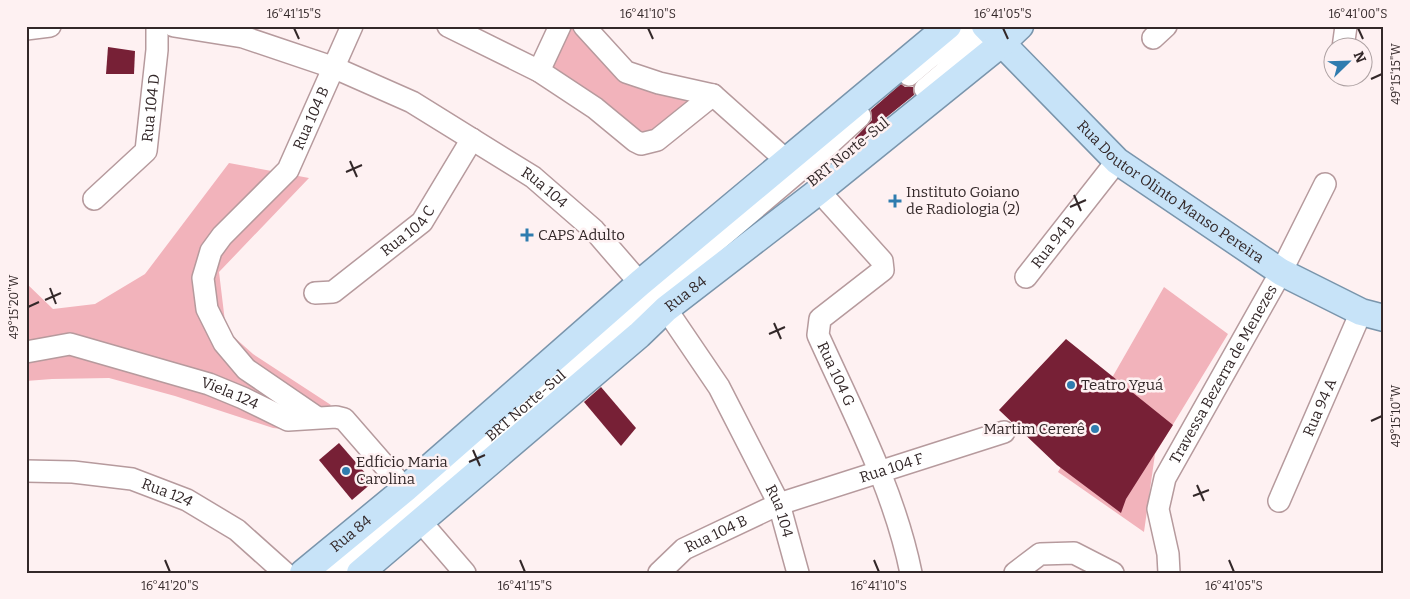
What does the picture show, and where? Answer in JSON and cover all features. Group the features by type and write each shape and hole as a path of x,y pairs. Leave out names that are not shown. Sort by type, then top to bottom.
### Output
{"main road":[{"name":"Rua 84","path":"360,573 632,341 653,296 787,161 948,26"},
{"name":"Rua 84","path":"303,573 405,489 653,296 819,191 991,31 1020,26"},
{"name":"Rua Doutor Olinto Manso Pereira","path":"991,31 1117,162 1281,272 1372,315"}],"street":[{"path":"26,29 50,26"},
{"name":"Rua 104 D","path":"94,199 146,150 157,50 157,26"},
{"name":"Rua 104","path":"174,26 243,37 335,68 412,102 540,183 594,230 653,296 720,387 779,504 798,573"},
{"name":"Rua 104 B","path":"316,418 246,369 224,343 207,308 204,278 211,251 222,236 288,170 335,68 352,26"},
{"path":"448,26 539,71 595,108 641,144 658,140 713,95"},
{"path":"539,71 560,26"},
{"path":"584,26 626,72 659,83 713,95 787,161"},
{"name":"BRT Norte-Sul","path":"332,573 687,266 825,172 991,31"},
{"name":"Rua 104 C","path":"315,293 332,292 422,222 472,139"},
{"name":"Rua 94 B","path":"1026,277 1117,162"},
{"name":"Travessa Bezerra de Menezes","path":"1169,573 1168,554 1158,509 1165,478 1281,272 1325,184"},
{"name":"Rua 104 G","path":"819,191 882,262 883,270 820,319 818,335 880,472 905,544 911,573"},
{"name":"Rua 94 A","path":"1279,501 1372,315"},
{"name":"Viela 124","path":"26,352 70,344 209,384 288,420 336,417 344,419 405,489"},
{"name":"Rua 104 F","path":"779,504 1004,432"},
{"name":"Rua 124","path":"26,472 73,472 132,479 188,500 237,530 285,573"},
{"name":"Rua 104 B","path":"659,573 684,549 779,504"},
{"path":"421,522 465,573"},
{"path":"1015,573 1040,554 1074,553 1112,573"}],"shaded area":[{"path":"566,26 576,26 624,78 699,96 663,127 642,136 548,69"},
{"path":"229,163 309,178 219,272 226,330 253,354 331,405 302,431 273,428 175,396 109,378 26,381 26,283 53,309 95,304 145,274"},
{"path":"1164,287 1228,334 1155,454 1144,532 1058,472"}],"building":[{"path":"108,47 135,51 134,74 106,74"},
{"path":"901,84 905,87 913,87 914,95 857,141 855,138 872,120 871,110"},
{"name":"Martim Cererê","path":"1066,339 1173,425 1126,499 1121,513 1057,465 999,410"},
{"path":"601,387 636,428 621,446 584,402"},
{"name":"Edficio Maria Carolina","path":"339,443 373,482 352,500 319,460"}],"place":[{"name":"Instituto Goiano de Radiologia (2)","path":"895,201"},
{"name":"CAPS Adulto","path":"527,235"},
{"name":"Teatro Yguá","path":"1071,385"},
{"name":"Martim Cererê","path":"1095,429"},
{"name":"Edficio Maria Carolina","path":"346,471"}]}
